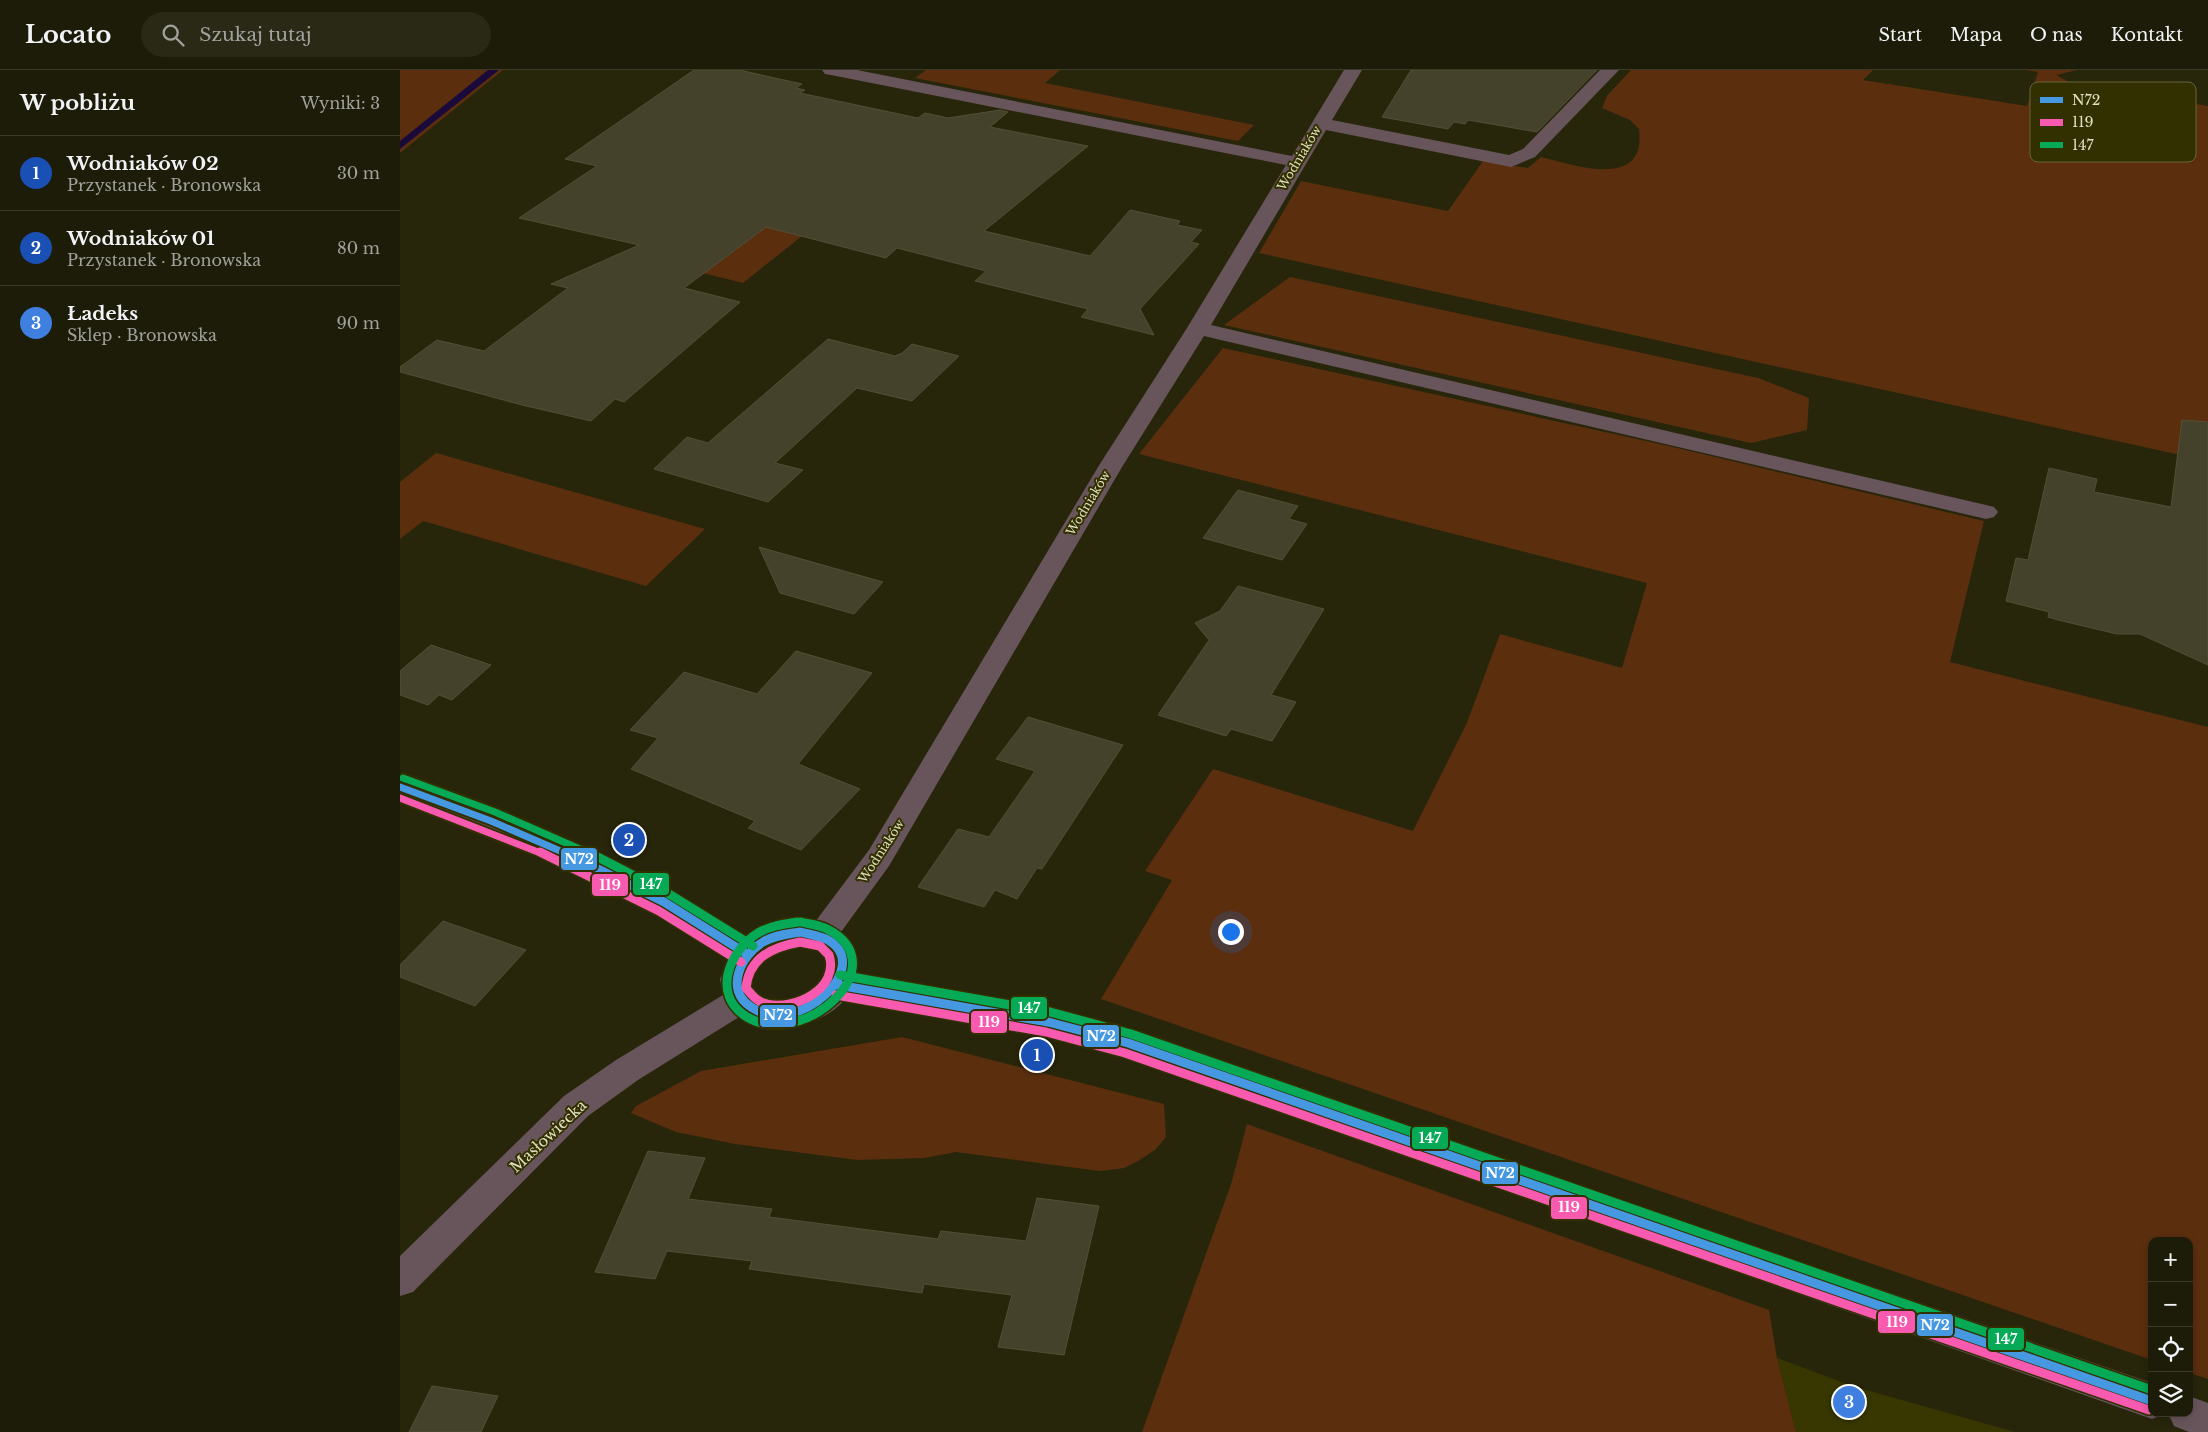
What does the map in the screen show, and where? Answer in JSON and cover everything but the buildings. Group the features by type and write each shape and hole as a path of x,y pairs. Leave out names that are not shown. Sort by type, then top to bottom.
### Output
{"street":[{"path":"831,70 1296,162"},
{"name":"Wodniaków","path":"822,936 879,858 1110,467 1198,328 1353,70"},
{"path":"1320,124 1512,161 1529,153 1610,70"},
{"path":"1198,328 1986,512"},
{"path":"400,787 531,834 595,864 705,923 747,954"},
{"path":"800,932 822,936 833,942 843,961 842,973 838,985 813,1008 792,1015 771,1016 753,1011 740,1000 736,991 736,972 747,954 763,942 780,935 800,932"},
{"path":"838,985 1048,1022 1128,1043 2148,1400"},
{"name":"Masłowiecka","path":"400,1280 576,1106 643,1059 740,1000"},
{"path":"2193,1415 2208,1421"}],"shaded area":[{"path":"400,70 503,70 400,153"},
{"path":"926,70 1060,70 1045,83 1254,125 1238,141 915,78"},
{"path":"1631,70 1873,70 1863,80 2027,106 2030,97 2030,162 2196,162 2196,104 2208,106 2208,461 1259,253 1301,181 1448,211 1483,161 1528,168 1541,157 1589,168 1605,169 1620,167 1632,161 1638,148 1639,129 1630,120 1602,108 1607,96"},
{"path":"2026,70 2077,70 2056,75 2069,82 2035,82 2038,72"},
{"path":"856,193 743,283 634,256"},
{"path":"1290,277 1758,378 1809,398 1807,430 1751,443 1224,325"},
{"path":"1223,348 1669,446 1984,521 1950,662 2208,727 2208,1379 2193,1374 2193,1237 2148,1237 2148,1359 1101,999 1172,880 1145,871 1213,769 1413,831 1466,725 1500,634 1622,668 1647,583 1139,454"},
{"path":"436,453 705,529 646,586 423,521 400,539 400,482"},
{"path":"902,1037 1164,1104 1166,1137 1155,1150 1138,1161 1124,1168 1100,1171 956,1152 924,1158 857,1160 735,1144 676,1132 631,1113 636,1106 701,1071"},
{"path":"1247,1124 1769,1310 1777,1358 1796,1432 1142,1432 1231,1184"},
{"path":"1777,1358 1852,1386 2015,1432 1796,1432"}],"waterway":[{"path":"400,146 494,70"}],"transit line":[{"name":"147","path":"403,778 495,812 584,850 669,894 753,946"},
{"name":"N72","path":"400,787 491,821 579,859 664,902 747,954"},
{"name":"119","path":"400,798 533,849 576,868 659,911 741,962"},
{"name":"147","path":"798,922 773,927 758,933 745,942 729,965 726,978 727,991 732,1003 742,1014 756,1022 766,1025 797,1022 819,1013 836,1000 847,985 852,969 851,953 842,939 826,928 801,922"},
{"name":"N72","path":"800,932 827,940 840,953 842,969 835,986 820,1001 801,1012 779,1016 756,1011 746,1004 740,996 737,986 737,976 746,957 763,942 800,932"},
{"name":"119","path":"800,942 820,946 827,951 831,960 830,974 823,986 812,995 798,1002 782,1005 767,1004 755,999 746,988 750,968 763,955 772,950 800,942"},
{"name":"147","path":"840,975 1050,1012 1131,1034 2148,1389"},
{"name":"N72","path":"838,985 1048,1022 1128,1043 2148,1400"},
{"name":"119","path":"836,995 1046,1032 1125,1053 2148,1410"}],"place":[{"name":"Wodniaków 01","path":"629,840"},
{"name":"Wodniaków 02","path":"1037,1055"},
{"name":"Ładeks","path":"1849,1402"}]}
